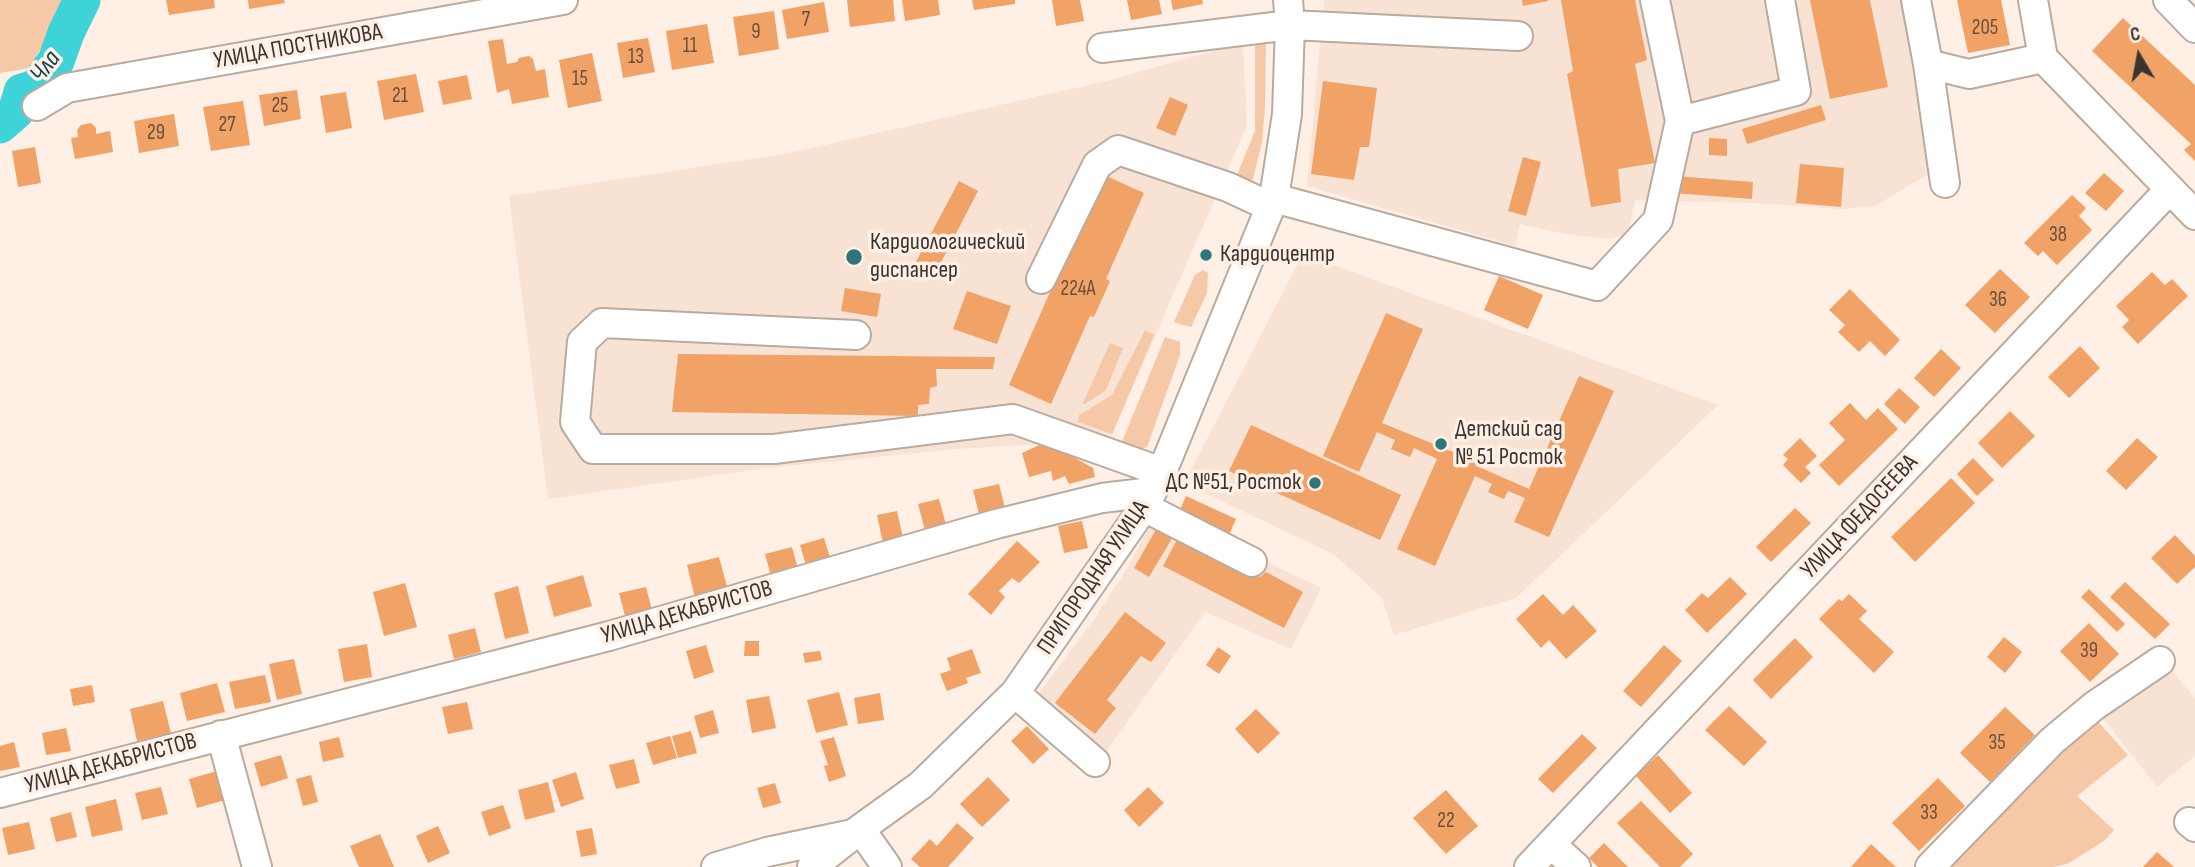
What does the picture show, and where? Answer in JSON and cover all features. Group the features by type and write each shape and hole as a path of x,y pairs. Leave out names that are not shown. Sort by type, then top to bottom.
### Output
{"street":[{"name":"УЛИЦА ПОСТНИКОВА","path":"37,106 67,88 563,0"},
{"path":"1041,279 1097,164 1118,150 1272,202 1597,286 1658,220 1680,121 1656,0"},
{"path":"1680,121 1796,91 1780,0"},
{"path":"1916,0 1945,183"},
{"path":"2032,0 2043,58 2195,215"},
{"path":"2168,0 2195,28"},
{"path":"1102,48 1289,12 1518,36"},
{"name":"ПРИГОРОДНАЯ УЛИЦА","path":"716,867 767,852 857,832 921,785 1015,693 1153,490 1272,202 1287,114 1289,12"},
{"path":"1928,64 1969,74 2043,58"},
{"name":"УЛИЦА ФЕДОСЕЕВА","path":"1529,867 2169,190"},
{"path":"856,335 602,323 582,342 575,422 593,449 774,449 1013,419 1153,490 1252,562"},
{"name":"УЛИЦА ДЕКАБРИСТОВ","path":"0,793 609,636 996,524 1102,498 1153,490"},
{"path":"1930,867 2052,741 2094,706 2160,662"},
{"path":"1015,693 1095,762"},
{"name":"УЛИЦА ДЕКАБРИСТОВ","path":"221,735 257,867"},
{"path":"812,867 857,832 887,867"},
{"path":"1551,844 1576,867"}],"shaded area":[{"path":"0,0 72,0 29,68 0,73"},
{"path":"1324,0 1908,0 1935,170 1875,206 1841,209 1757,203 1635,200 1628,234 1610,239 1566,234 1520,224 1515,246 1307,186"},
{"path":"1255,41 1266,41 1265,107 1262,143 1251,186 1235,180 1255,131"},
{"name":"Кардиологический диспансер","path":"1243,43 1247,125 1110,440 956,449 767,468 548,499 509,196 790,153 1106,81"},
{"name":"Детский сад № 51 Росток","path":"1303,254 1718,405 1516,598 1394,635 1382,598 1335,555 1184,483"},
{"path":"1203,270 1208,273 1207,293 1191,327 1174,322 1195,275"},
{"path":"1145,330 1154,335 1112,434 1078,422 1079,415 1112,395"},
{"path":"1165,337 1180,342 1180,355 1147,447 1135,451 1125,447 1122,442"},
{"path":"1110,343 1123,348 1106,390 1085,404 1083,403"},
{"path":"1158,509 1321,588 1291,649 1205,612 1105,753 1036,697 1092,622 1127,569"},
{"path":"2166,664 2195,698 2195,756 2157,787 2102,717"},
{"path":"2092,715 2128,755 2077,796 2114,830 2104,841 2067,864 2054,867 1943,867"}],"building":[{"path":"166,0 214,0 215,8 169,15"},
{"path":"248,0 284,0 285,3 249,9"},
{"path":"847,0 893,0 895,21 850,27"},
{"path":"902,0 938,0 940,15 905,21"},
{"path":"972,0 1015,0 1015,4 974,10"},
{"path":"1052,0 1080,0 1084,21 1056,26"},
{"path":"1127,0 1159,0 1162,14 1131,20"},
{"path":"1171,0 1202,0 1203,4 1173,10"},
{"path":"1522,0 1548,0 1548,1 1523,6"},
{"path":"1561,0 1635,0 1647,60 1635,64 1655,163 1618,169 1621,202 1591,207 1567,74 1573,71"},
{"path":"1810,0 1870,0 1888,87 1830,99"},
{"path":"1957,0 2001,0 2010,45 1968,53"},
{"path":"824,2 829,32 787,39 782,10"},
{"path":"774,11 779,49 739,56 733,17"},
{"path":"2123,18 2195,85 2195,161 2184,150 2191,144 2092,51"},
{"path":"707,24 714,63 672,70 666,31"},
{"path":"648,38 655,72 623,78 617,43"},
{"path":"503,39 507,64 529,56 533,59 536,71 545,69 549,97 512,104 509,89 497,93 488,41"},
{"path":"592,53 602,101 568,108 559,60"},
{"path":"416,74 424,112 384,120 377,81"},
{"path":"467,75 472,99 443,105 438,81"},
{"path":"1323,81 1377,88 1369,147 1360,147 1354,180 1311,174"},
{"path":"297,90 301,119 264,126 259,95"},
{"path":"346,92 352,128 326,133 320,96"},
{"path":"1170,97 1188,105 1175,136 1156,128"},
{"path":"243,101 250,145 211,151 203,107"},
{"path":"1821,105 1826,120 1747,144 1742,129"},
{"path":"174,114 179,146 139,153 134,121"},
{"path":"91,123 96,128 96,134 110,131 113,152 75,159 71,138 78,137 77,130 81,125"},
{"path":"1709,138 1727,139 1727,156 1709,155"},
{"path":"35,147 41,183 18,187 12,151"},
{"path":"1523,157 1541,162 1526,216 1508,211"},
{"path":"1800,164 1844,168 1841,207 1796,203"},
{"path":"2104,173 2124,191 2106,211 2085,193"},
{"path":"1102,174 1144,193 1106,279 1110,281 1094,317 1090,316 1051,404 1009,385"},
{"path":"1675,176 1753,182 1752,199 1673,193"},
{"path":"959,181 978,191 936,272 916,262"},
{"path":"2072,195 2086,208 2079,216 2092,230 2057,265 2043,251 2038,256 2024,243"},
{"path":"2000,269 2030,297 1995,333 1965,305"},
{"path":"2152,272 2165,285 2172,279 2188,296 2138,344 2122,327 2129,320 2116,306"},
{"path":"1499,276 1543,295 1528,329 1484,310"},
{"path":"845,288 881,294 877,317 841,311"},
{"path":"1850,289 1900,340 1885,356 1870,341 1859,352 1838,332 1845,325 1829,310"},
{"path":"967,291 1011,306 997,344 953,329"},
{"path":"1386,313 1423,329 1382,423 1480,463 1479,467 1529,489 1579,376 1614,391 1549,537 1514,522 1525,498 1508,491 1504,499 1488,492 1492,484 1475,476 1435,566 1397,549 1437,459 1414,448 1410,457 1391,449 1395,440 1377,432 1359,472 1323,456"},
{"path":"2080,346 2100,368 2069,398 2048,377"},
{"path":"1941,349 1961,368 1934,397 1914,378"},
{"path":"678,354 995,357 993,369 936,369 937,386 930,388 929,404 918,405 918,416 672,412"},
{"path":"1899,388 1920,407 1905,424 1884,404"},
{"path":"1850,403 1866,420 1878,408 1898,429 1839,486 1819,465 1845,440 1829,423"},
{"path":"2010,411 2035,436 2002,468 1978,443"},
{"name":"ДС №51, Росток","path":"1251,425 1401,495 1380,540 1229,471"},
{"path":"1800,438 1817,456 1805,467 1811,473 1801,483 1783,465 1788,459 1783,455"},
{"path":"2137,438 2158,457 2126,490 2106,471"},
{"path":"1046,442 1093,468 1095,477 1069,484 1065,476 1053,481 1051,471 1029,477 1022,453"},
{"path":"1973,458 1994,480 1977,496 1957,474"},
{"path":"1951,478 1975,503 1915,562 1891,537"},
{"path":"999,484 1005,508 979,514 973,490"},
{"path":"1186,496 1236,519 1229,535 1179,512"},
{"path":"939,499 947,528 926,534 918,504"},
{"path":"1795,508 1811,523 1771,562 1756,547"},
{"path":"897,511 903,538 883,543 877,515"},
{"path":"1082,521 1088,548 1064,553 1058,526"},
{"path":"1158,526 1174,535 1149,577 1134,568"},
{"path":"1180,534 1260,577 1266,572 1303,592 1284,628 1163,566"},
{"path":"2175,535 2195,556 2195,567 2177,584 2151,558"},
{"path":"824,538 832,565 808,572 800,545"},
{"path":"1017,541 1040,562 1019,583 1012,578 999,591 1005,597 991,615 968,594"},
{"path":"792,547 799,573 772,580 765,554"},
{"path":"719,557 728,590 695,598 687,565"},
{"path":"583,575 592,606 554,617 546,586"},
{"path":"1730,577 1747,594 1707,633 1685,610 1702,593 1708,598"},
{"path":"2125,582 2170,624 2155,639 2110,597"},
{"path":"405,583 417,627 384,636 373,592"},
{"path":"518,586 529,633 505,639 494,593"},
{"path":"646,587 652,610 625,616 619,593"},
{"path":"2089,589 2125,624 2117,632 2081,597"},
{"path":"1543,594 1563,615 1573,605 1597,631 1566,659 1549,640 1541,648 1516,619"},
{"path":"1849,594 1867,611 1859,619 1894,652 1874,673 1819,619 1839,599 1842,601"},
{"path":"1125,612 1166,643 1151,662 1141,656 1107,700 1116,708 1095,734 1055,703"},
{"path":"2089,623 2119,654 2090,682 2060,651"},
{"path":"475,628 481,652 454,659 448,635"},
{"path":"2004,637 2022,652 2005,673 1987,657"},
{"path":"1795,638 1813,657 1771,699 1753,680"},
{"path":"745,641 759,641 759,656 744,656"},
{"path":"367,644 372,677 344,682 338,649"},
{"path":"706,645 714,672 694,679 686,651"},
{"path":"1664,645 1682,661 1641,707 1623,691"},
{"path":"1218,647 1231,656 1219,674 1206,665"},
{"path":"972,649 981,673 966,678 968,683 947,691 940,674 951,670 947,658"},
{"path":"820,651 822,660 805,663 803,653"},
{"path":"294,659 302,694 277,700 269,664"},
{"path":"265,675 271,702 235,709 229,682"},
{"path":"217,683 225,712 187,721 180,693"},
{"path":"92,685 95,702 73,706 70,689"},
{"path":"839,692 848,725 816,733 807,700"},
{"path":"880,693 884,720 858,724 854,698"},
{"path":"769,696 776,728 752,733 746,700"},
{"path":"163,701 171,733 137,741 130,709"},
{"path":"467,702 473,729 448,734 442,707"},
{"path":"1729,706 1767,742 1744,766 1705,730"},
{"path":"2005,707 2035,735 1990,782 1960,753"},
{"path":"1256,709 1280,733 1258,754 1235,729"},
{"path":"713,710 719,733 700,738 694,716"},
{"path":"1027,726 1049,749 1033,764 1011,741"},
{"path":"66,728 71,751 46,755 42,733"},
{"path":"691,731 697,753 678,758 672,736"},
{"path":"1582,734 1597,748 1553,793 1538,779"},
{"path":"670,736 677,758 653,765 646,743"},
{"path":"339,737 344,757 323,762 319,742"},
{"path":"834,737 846,776 829,782 824,766 828,765 820,741"},
{"path":"14,742 20,767 0,771 0,746"},
{"path":"281,755 288,778 261,787 254,763"},
{"path":"1658,755 1692,793 1670,813 1636,776"},
{"path":"634,759 640,783 616,789 609,765"},
{"path":"217,771 225,800 197,808 189,779"},
{"path":"576,772 584,799 561,807 552,780"},
{"path":"311,775 318,802 303,806 296,779"},
{"path":"988,777 1010,800 982,827 960,804"},
{"path":"1938,778 1965,806 1919,851 1892,823"},
{"path":"548,782 555,812 525,820 518,790"},
{"path":"775,783 781,803 763,808 757,788"},
{"path":"161,787 168,814 142,820 135,793"},
{"path":"1148,787 1164,803 1139,827 1124,810"},
{"path":"1446,790 1478,826 1446,854 1413,818"},
{"path":"116,799 123,830 92,837 85,807"},
{"path":"1641,801 1693,854 1680,867 1660,867 1617,823"},
{"path":"503,805 511,828 489,836 481,812"},
{"path":"71,812 77,837 56,842 50,818"},
{"path":"29,822 35,849 8,855 2,828"},
{"path":"957,823 974,838 948,867 920,867 911,859 930,839 937,846"},
{"path":"438,826 450,853 428,863 416,836"},
{"path":"592,828 597,854 581,857 576,831"},
{"path":"380,834 394,867 359,867 350,846"},
{"path":"1604,843 1628,867 1598,867 1589,858"},
{"path":"1871,844 1896,867 1851,867"},
{"path":"2157,852 2174,867 2143,867"}],"waterway":[{"name":"Чла","path":"0,125 17,110 22,92 36,88 56,61 82,0"}],"place":[{"name":"Кардиоцентр","path":"1206,255"},
{"name":"Кардиологический диспансер","path":"854,257"},
{"name":"Детский сад № 51 Росток","path":"1441,444"},
{"name":"ДС №51, Росток","path":"1315,483"}]}
